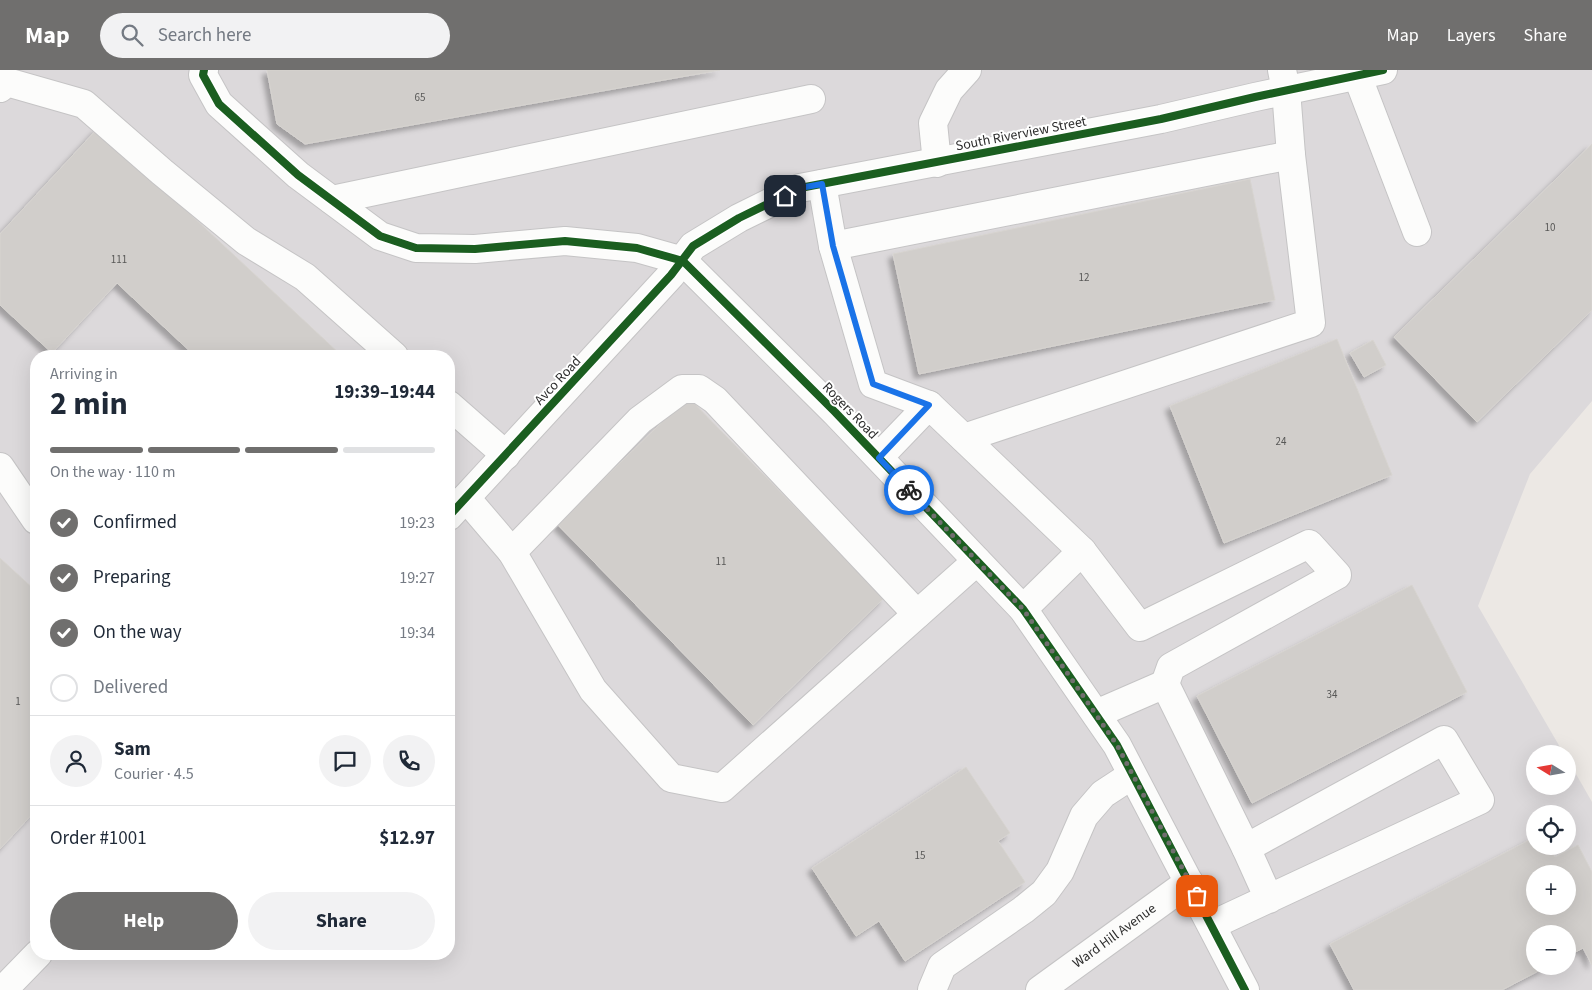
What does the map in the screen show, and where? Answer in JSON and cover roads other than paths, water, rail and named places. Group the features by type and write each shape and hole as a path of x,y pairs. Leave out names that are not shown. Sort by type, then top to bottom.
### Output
{"street":[{"path":"204,70 203,74 219,104 298,175 380,236 416,248 475,249 565,240 637,248 683,260"},
{"path":"937,163 933,123 949,90 967,70"},
{"path":"1370,73 1417,232"},
{"name":"South Riverview Street","path":"683,260 693,246 739,218 800,188 1161,119 1284,80 1370,73"},
{"path":"964,438 1310,323 1284,80"},
{"path":"0,88 7,82 84,104 162,172 246,241 305,277 387,350"},
{"path":"332,200 811,98"},
{"path":"833,246 1291,156"},
{"path":"822,184 833,246 873,384 929,405 1082,551 1140,626 1309,544 1337,575 1172,667 1165,684 1096,714"},
{"name":"Avco Road","path":"457,507 671,276 683,260"},
{"name":"Rogers Road","path":"683,260 879,458 1023,609 1117,745 1246,990"},
{"path":"512,552 640,420 682,389 699,390 715,400 917,614"},
{"path":"879,458 929,405"},
{"path":"455,410 506,455"},
{"path":"0,467 30,511"},
{"path":"457,507 512,552 593,690 671,778 722,788 977,561"},
{"path":"1023,609 1082,551"},
{"path":"1165,684 1246,848 1268,899"},
{"path":"1212,925 1480,800 1444,740 1246,848"},
{"path":"932,990 942,966 1023,910 1044,893 1060,871 1084,816 1103,794 1132,775"},
{"name":"Ward Hill Avenue","path":"1040,990 1189,882"},
{"path":"3,990 32,960"}]}
